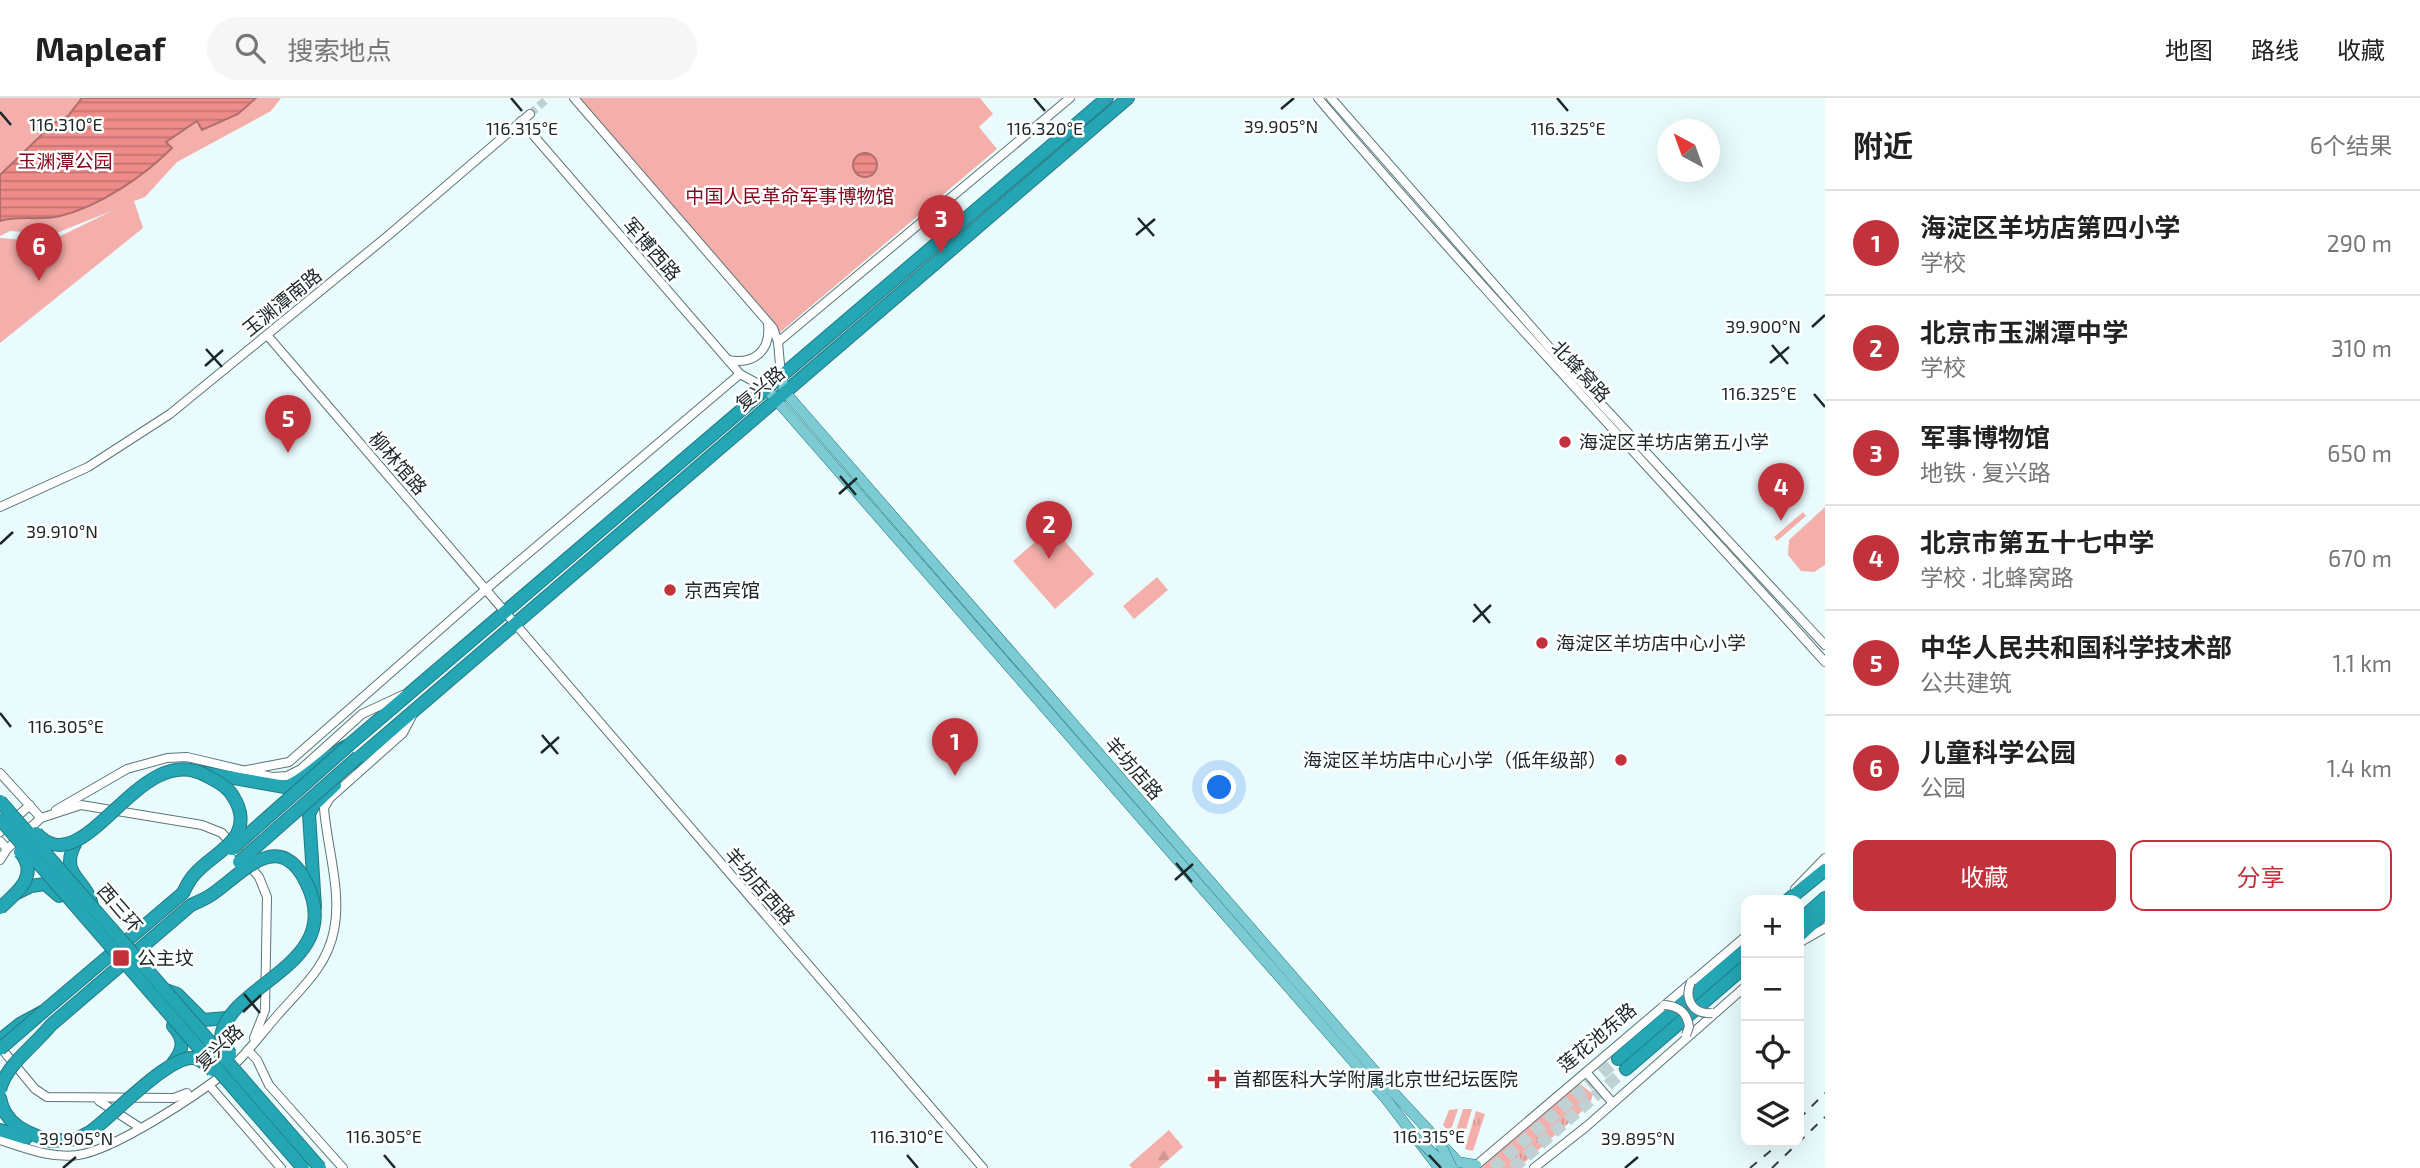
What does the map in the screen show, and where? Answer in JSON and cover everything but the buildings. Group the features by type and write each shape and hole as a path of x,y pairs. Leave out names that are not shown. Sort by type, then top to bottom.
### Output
{"highway":[{"name":"复兴路","path":"0,1048 183,893 408,693 1107,98"},
{"name":"复兴路","path":"0,1068 416,707 1128,98"},
{"path":"17,893 31,886 46,884 68,906 89,911 91,896 70,869 71,852 75,844 155,778 177,771 199,772 285,787 297,782 330,753 349,745"},
{"path":"173,1063 184,1059 200,1060 213,1072 231,1074 232,1056 222,1042 227,1018 300,952 311,933 315,910 309,814 358,757"},
{"path":"183,893 194,875 232,840 240,824 239,807 232,793 199,772"},
{"name":"西三环","path":"0,801 6,825 89,911 231,1074 320,1168"},
{"path":"0,908 17,893 27,879 28,863 9,839 6,825 26,822 44,841 57,846 75,844"},
{"path":"191,905 210,896 252,861 269,857 289,862 300,872 309,888 315,910"},
{"path":"1793,895 1825,870"},
{"path":"1804,899 1825,880"},
{"path":"1804,917 1825,898"},
{"path":"1804,932 1825,912"},
{"name":"莲花池东路","path":"1741,954 1622,1064 1741,970"},
{"path":"0,1130 34,1140 76,1139 90,1132 173,1063 180,1055 182,1040 164,1016 162,994 177,993 203,1020 227,1018"},
{"path":"0,1040 20,1024 44,1012"},
{"path":"0,1090 8,1070 33,1048 51,1025"},
{"name":"西三环","path":"231,1074 303,1168"},
{"path":"0,1098 3,1110 13,1124 51,1141"}],"main road":[{"name":"羊坊店路","path":"781,376 781,396 1399,1116 1439,1168"},
{"path":"766,388 781,396"},
{"name":"羊坊店路","path":"781,396 1441,1144 1458,1162 1473,1166"},
{"path":"1421,1142 1450,1168"},
{"path":"1441,1144 1450,1168"}],"street":[{"name":"军博西路","path":"574,98 768,322 778,342 781,376"},
{"name":"复兴路","path":"778,342 1070,98"},
{"name":"北蜂窝路","path":"1318,98 1558,372 1633,448 1825,662"},
{"name":"北蜂窝路","path":"1331,98 1564,365 1825,645"},
{"name":"玉渊潭南路","path":"0,508 57,483 114,452 170,414 530,114"},
{"name":"军博西路","path":"520,121 740,374 766,388"},
{"path":"728,360 747,362 762,353 769,336 768,322"},
{"name":"柳林馆路","path":"267,335 504,612"},
{"name":"复兴路","path":"247,770 289,762 485,590 740,374"},
{"name":"羊坊店西路","path":"504,612 983,1168"},
{"name":"复兴路","path":"41,818 127,769 156,760 187,757 280,778 294,774 362,714 408,693"},
{"name":"复兴路","path":"0,1140 64,1157 107,1146 209,1085 248,1050 317,970 335,930 336,912 324,808 330,798 403,733 416,707"},
{"path":"0,773 41,818"},
{"path":"0,790 9,782"},
{"path":"2,854 41,818 87,805 209,826 222,833 259,877 267,897 265,1010 248,1050 270,1085 343,1168"},
{"path":"6,825 30,806"},
{"path":"0,841 2,854"},
{"path":"1792,895 1825,858"},
{"path":"1804,934 1825,922"},
{"path":"1804,940 1825,928"},
{"name":"莲花池东路","path":"1473,1166 1741,940"},
{"path":"1691,982 1687,991 1691,1005 1700,1012 1712,1013"},
{"path":"1534,1168 1741,988"},
{"path":"1567,1139 1587,1126 1741,988"},
{"path":"1664,1005 1675,1006 1683,1012 1689,1027 1686,1035"},
{"path":"0,1048 35,1089 47,1097 96,1100 174,1098 209,1085 281,1168"},
{"path":"1586,1072 1611,1101"},
{"path":"235,1115 270,1085"},
{"path":"96,1100 139,1127"}],"green space":[{"name":"玉渊潭公园","path":"0,98 281,98 271,111 177,162 145,197 134,201 143,228 0,343 0,238 48,242 114,210 54,234 10,231 0,236"},
{"name":"中国人民革命军事博物馆","path":"579,98 980,98 993,114 979,127 997,149 778,334"},
{"path":"1825,507 1825,565 1814,572 1801,571 1788,555 1789,540"},
{"path":"1803,512 1806,516 1777,541 1774,537"},
{"path":"1052,527 1094,574 1055,609 1013,561"},
{"path":"1157,577 1168,590 1134,619 1123,606"},
{"path":"1580,1084 1593,1094 1590,1104 1518,1168 1481,1168 1574,1085"},
{"path":"1458,1109 1450,1133 1443,1125 1449,1110"},
{"path":"1463,1109 1472,1109 1461,1146 1454,1137"},
{"path":"1476,1111 1485,1114 1473,1151 1465,1149"},
{"path":"1169,1130 1183,1147 1159,1168 1132,1168 1129,1165"}],"shaded area":[{"name":"玉渊潭公园","path":"82,98 256,98 238,114 202,130 197,121 166,142 172,148 148,169 105,198 60,216 0,221 0,175 54,123 68,116"},
{"path":"865,153 873,157 877,165 873,173 865,177 857,173 853,165 857,157"}],"tunnel":[{"path":"530,114 548,98"},
{"path":"1493,1168 1618,1059"},
{"path":"1513,1168 1626,1069"}],"railway":[{"path":"1804,1114 1825,1093"},
{"path":"1772,1168 1825,1117"},
{"path":"1750,1168 1775,1147"}],"place":[{"name":"军事博物馆","path":"941,253"},
{"name":"儿童科学公园","path":"39,281"},
{"name":"海淀区羊坊店第五小学","path":"1565,442"},
{"name":"中华人民共和国科学技术部","path":"288,453"},
{"name":"北京市第五十七中学","path":"1781,521"},
{"name":"北京市玉渊潭中学","path":"1049,559"},
{"name":"京西宾馆","path":"670,590"},
{"name":"海淀区羊坊店中心小学","path":"1542,643"},
{"name":"海淀区羊坊店中心小学（低年级部）","path":"1621,760"},
{"name":"海淀区羊坊店第四小学","path":"955,776"},
{"name":"公主坟","path":"121,958"},
{"name":"首都医科大学附属北京世纪坛医院","path":"1217,1079"}]}
